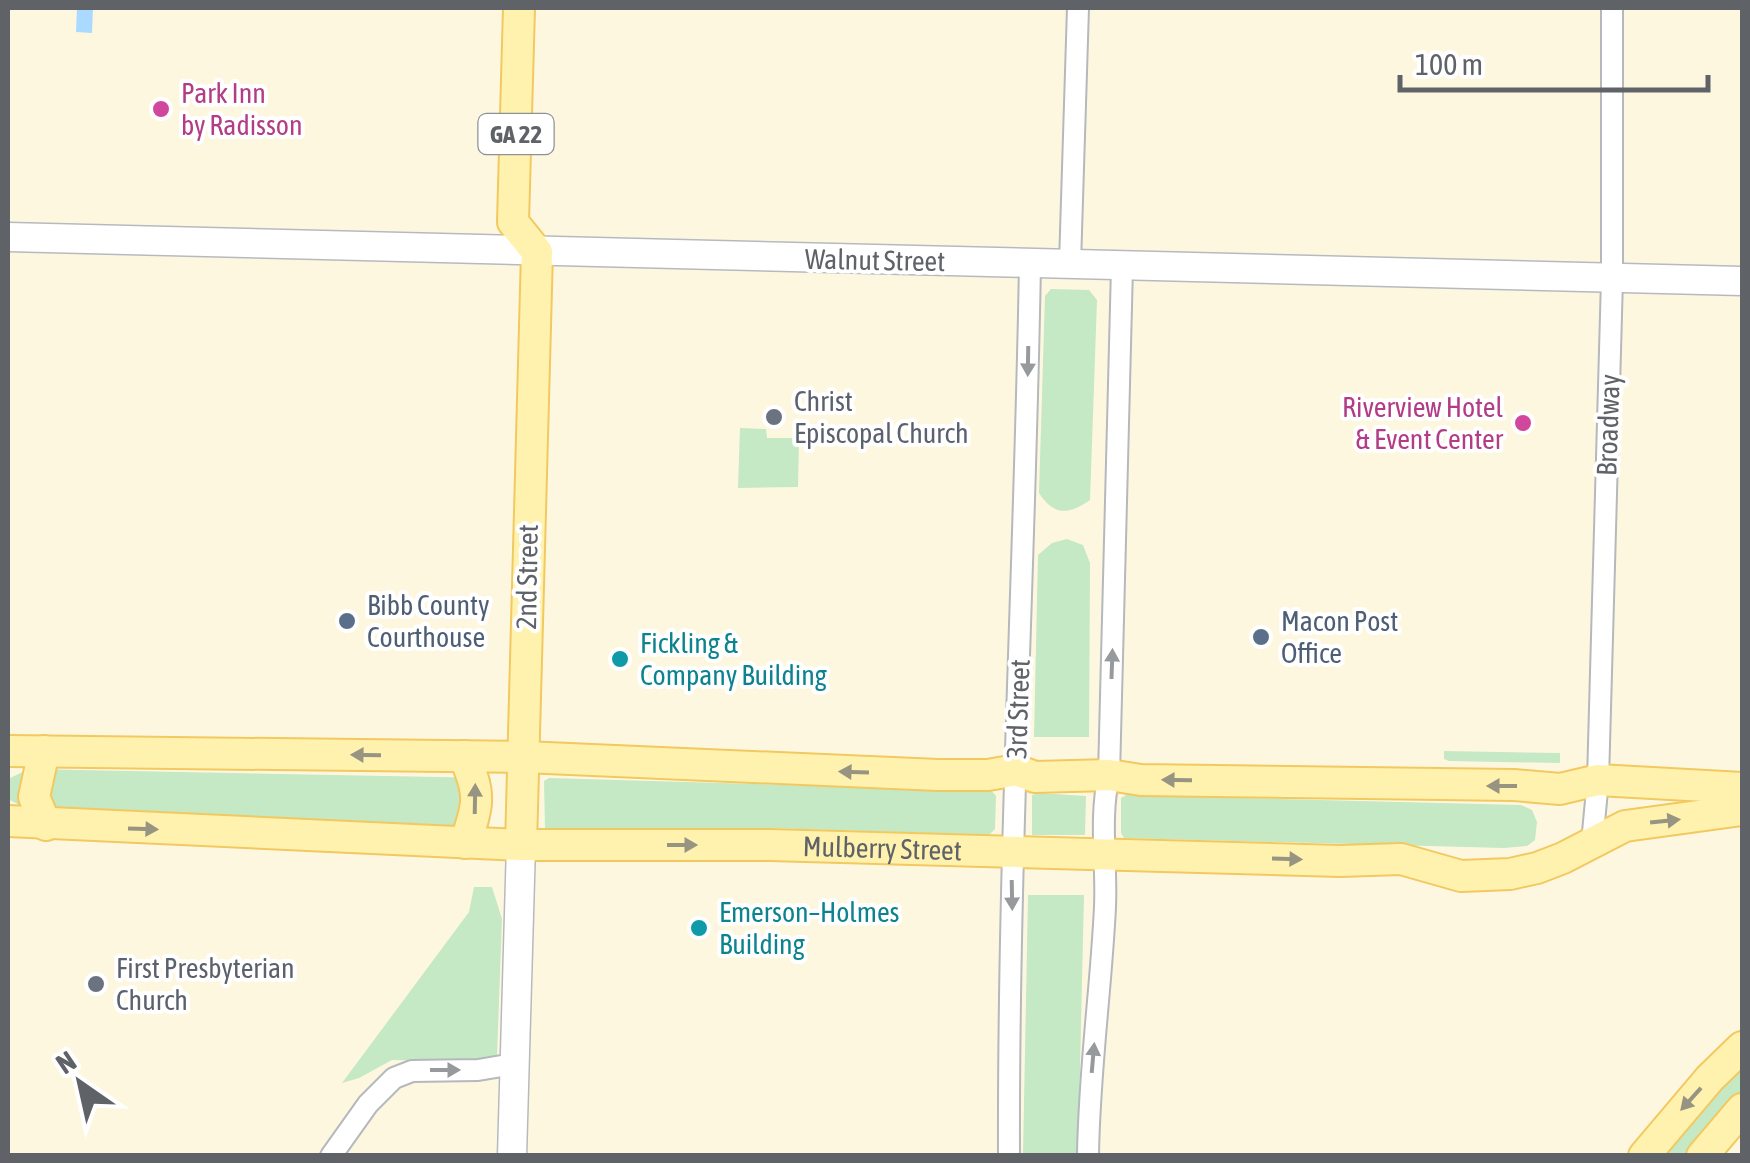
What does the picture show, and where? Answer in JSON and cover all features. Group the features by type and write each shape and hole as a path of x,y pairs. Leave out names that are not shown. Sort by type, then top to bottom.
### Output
{"main road":[{"name":"GA 22","path":"519,8 513,222 537,252"},
{"name":"2nd Street","path":"521,845 537,252"},
{"path":"8,751 524,756 938,774 988,775 1016,770 1036,777 1109,775 1141,780 1560,790 1598,780 1742,788"},
{"path":"44,751 34,797 46,825"},
{"path":"464,756 476,784 478,806 466,843"},
{"name":"Mulberry Street","path":"8,821 521,845 770,845 1340,861 1402,859 1461,876 1510,874 1537,868 1625,826 1742,810"},
{"path":"1644,1156 1710,1078 1742,1047"},
{"path":"1702,1156 1742,1109"}],"street":[{"path":"1070,264 1078,8"},
{"name":"Broadway","path":"1592,843 1598,780 1612,279 1612,8"},
{"name":"Walnut Street","path":"8,238 1742,281"},
{"name":"3rd Street","path":"1009,1156 1012,852 1030,263"},
{"path":"1088,1156 1104,937 1104,794 1109,775 1122,267"},
{"name":"2nd Street","path":"512,1156 521,845"},
{"path":"331,1156 380,1090 394,1078 412,1070 478,1070 514,1064"}],"shaded area":[{"path":"8,8 1742,8 1742,1155 8,1155"}],"green space":[{"path":"1051,289 1089,290 1097,300 1090,500 1062,511 1050,506 1039,493 1045,296"},
{"path":"740,428 766,429 767,438 799,438 798,487 738,488"},
{"path":"1067,539 1083,545 1090,563 1089,737 1034,737 1038,555 1052,543"},
{"path":"1444,751 1560,753 1560,763 1449,761 1444,759"},
{"path":"29,769 491,778 489,827 27,809 8,799 8,779"},
{"path":"549,778 992,791 996,796 995,829 989,835 771,828 545,829 544,781"},
{"path":"1032,795 1086,796 1085,835 1032,835"},
{"path":"1126,795 1521,805 1532,810 1537,822 1535,840 1527,846 1504,848 1124,838 1121,798"},
{"path":"474,887 492,887 502,919 497,1056 489,1062 392,1060 342,1083 469,912"},
{"path":"1028,895 1084,895 1078,1155 1023,1156"},
{"path":"1742,1059 1742,1091 1685,1155 1663,1156"}],"water":[{"path":"77,8 93,8 92,33 76,32"}],"place":[{"name":"Park Inn by Radisson","path":"161,109"},
{"name":"Christ Episcopal Church","path":"774,417"},
{"name":"Riverview Hotel & Event Center","path":"1523,423"},
{"name":"Bibb County Courthouse","path":"347,621"},
{"name":"Macon Post Office","path":"1261,637"},
{"name":"Fickling & Company Building","path":"620,659"},
{"name":"Emerson–Holmes Building","path":"699,928"},
{"name":"First Presbyterian Church","path":"96,984"}]}
